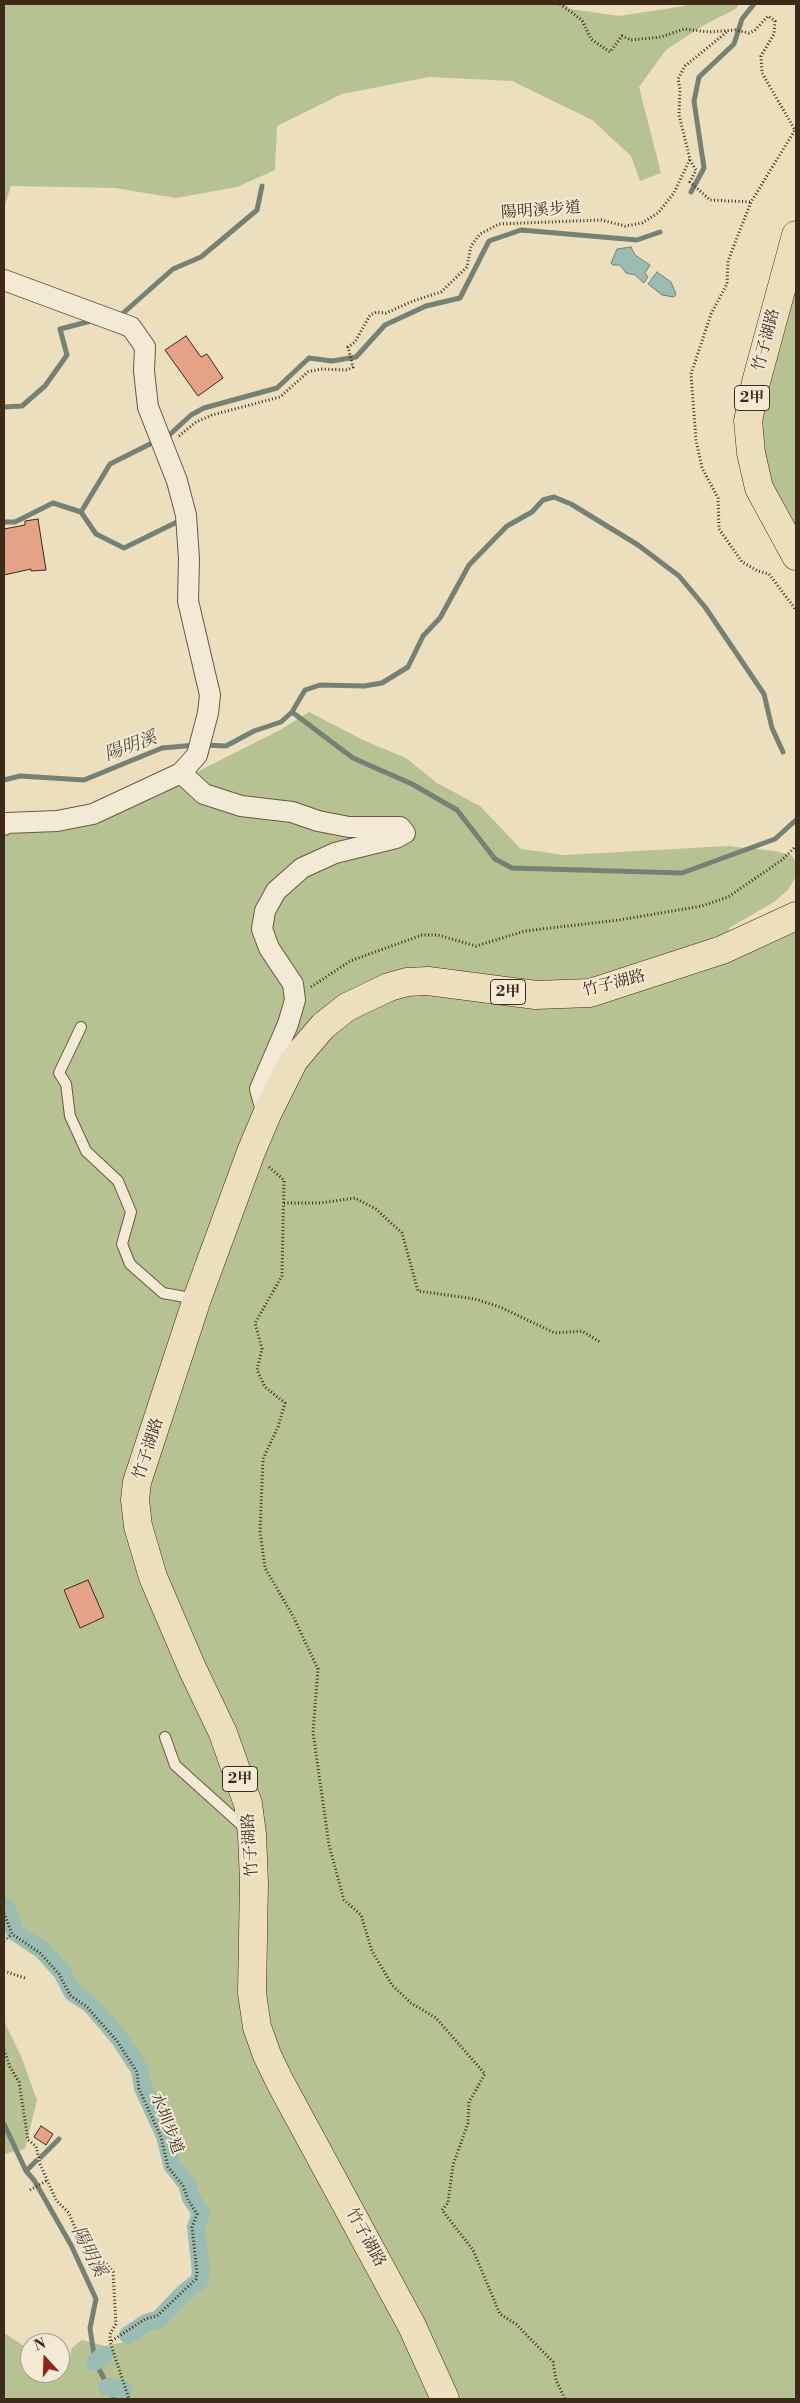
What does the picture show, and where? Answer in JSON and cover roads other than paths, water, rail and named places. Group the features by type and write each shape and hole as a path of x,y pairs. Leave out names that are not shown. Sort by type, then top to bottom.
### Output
{"main road":[{"name":"竹子湖路","path":"796,234 756,382 748,421 751,454 758,488 796,556"},
{"name":"竹子湖路","path":"445,2399 412,2326 280,2082 257,2027 252,1993 254,1882 252,1834 248,1804 223,1733 192,1668 153,1577 138,1526 135,1500 137,1482 197,1299 251,1152 267,1114 294,1060 323,1026 347,1007 389,987 407,982 428,981 536,995 590,993 722,950 796,916"}],"street":[{"path":"4,280 131,327 144,347 144,371 148,407 177,481 186,515 189,559 188,601 210,696 208,713 199,746 181,774 93,814 57,821 6,823 4,825"},
{"path":"181,774 204,794 241,806 277,812 292,812 318,821 349,827 400,827 405,833 396,838 335,853 302,868 276,891 265,911 262,929 269,948 293,984 295,1000 288,1024 260,1089 267,1114"}],"lane":[{"path":"81,1027 59,1073 66,1084 70,1116 86,1151 118,1181 131,1212 122,1244 130,1264 163,1293 197,1299"},
{"path":"165,1737 175,1765 252,1834"}],"water":[{"path":"631,247 635,255 650,265 645,273 648,277 644,283 635,275 626,273 620,265 613,265 611,263 617,249"},
{"path":"657,272 671,282 676,294 674,297 662,295 648,284"}],"waterway":[{"path":"691,192 704,168 694,101 699,77 734,44 742,19 754,4"},
{"path":"121,315 173,269 201,257 257,210 262,186"},
{"path":"166,438 191,415 204,408 277,388 309,358 332,361 356,357 385,325 426,306 460,298 489,241 521,230 637,240 660,232"},
{"path":"4,407 22,406 45,386 67,355 60,329 91,321"},
{"path":"81,512 110,464 152,443"},
{"path":"205,745 226,746 254,731 281,722 292,712 305,690 320,685 364,686 382,683 408,667 423,636 440,618 469,565 507,526 532,512 543,500 554,497 571,504 638,545 679,576 705,607 764,694 772,728 783,752"},
{"path":"4,522 15,522 53,503 81,512 96,534 124,548 177,522"},
{"path":"292,712 353,758 412,784 457,810 495,859 512,868 682,873 775,839 796,820"},
{"name":"陽明溪","path":"4,780 20,776 84,780 162,748 196,745"},
{"path":"4,1907 8,1912 15,1932 42,1950 62,1972 73,1993 90,2004 120,2039 140,2070 143,2088 165,2136 172,2165 187,2184 191,2198 201,2213 196,2227 201,2272 199,2281 185,2292 159,2319 146,2323 128,2335"},
{"name":"陽明溪","path":"4,2124 26,2171 34,2180 71,2245 96,2299 90,2328 95,2362 115,2399"},
{"path":"41,2157 59,2139"},
{"path":"26,2171 36,2161"},
{"path":"95,2362 104,2355"},
{"path":"108,2387 123,2390"}]}
